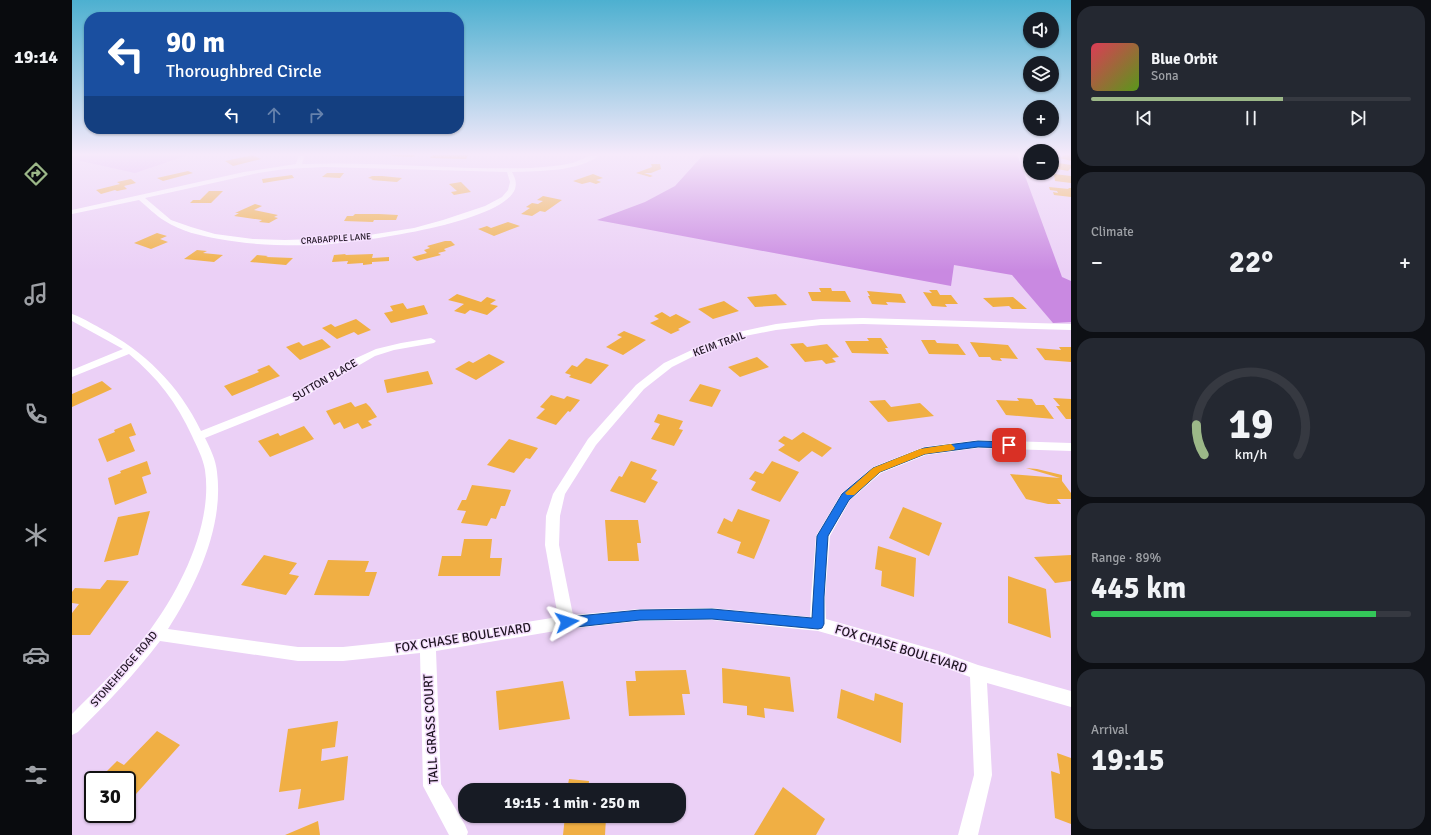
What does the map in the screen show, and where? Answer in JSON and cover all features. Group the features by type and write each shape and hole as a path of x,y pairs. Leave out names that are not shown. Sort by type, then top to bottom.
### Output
{"street":[{"path":"72,212 162,193"},
{"name":"CRABAPPLE LANE","path":"141,198 168,220 181,226 221,237 282,242 344,240 423,228 447,222 486,208 501,201 509,193"},
{"name":"STONEHEDGE ROAD","path":"72,317 101,332 129,350 152,369 185,408 198,436 211,471 212,509 201,548 180,594 156,634 110,689 72,726"},
{"name":"KEIM TRAIL","path":"567,622 552,545 553,516 559,494 592,442 640,387 668,365 699,350 737,335 776,327 821,322 862,321 1071,327"},
{"name":"SUTTON PLACE","path":"198,436 310,391 349,365 373,353 394,347 431,341"},
{"path":"72,374 129,350"},
{"path":"818,624 818,597 823,536 845,497 877,470 924,451 978,444 1071,447"},
{"name":"FOX CHASE BOULEVARD","path":"156,634 298,654 343,654 428,645 567,622 640,615 712,614 818,624 939,658 978,673 1071,699"},
{"name":"TALL GRASS COURT","path":"428,645 432,786 458,832"},
{"path":"968,835 984,775 978,673"}],"shaded area":[{"path":"662,193 1031,193 1062,277 1071,281 1071,322 1053,323 1012,275 954,265 951,286 597,220 645,202"}],"building":[{"path":"207,193 221,193 211,203 190,203 193,200 200,200"},
{"path":"452,193 466,193 454,195"},
{"path":"1053,193 1071,193 1071,197 1054,195"},
{"path":"543,196 562,200 545,212 540,211 532,216 521,214 530,208 526,207 532,203 538,204 543,201 537,200"},
{"path":"255,204 262,206 254,210 278,215 274,217 278,218 269,223 259,222 262,220 234,216 239,213 235,213"},
{"path":"355,214 398,215 396,220 374,220 373,222 344,221 347,216 353,216"},
{"path":"508,222 520,226 494,236 478,229 487,226 491,228"},
{"path":"157,233 167,236 160,239 168,242 151,249 134,243"},
{"path":"445,241 451,241 455,245 444,249 446,251 438,253 441,255 417,261 412,257 427,253 424,250 430,248 427,246"},
{"path":"197,250 207,251 203,253 223,255 214,262 184,259"},
{"path":"346,254 345,255 373,254 372,258 389,257 389,261 372,262 372,264 363,265 363,263 347,264 348,261 332,262 334,255"},
{"path":"257,255 268,256 266,257 293,258 286,265 250,262"},
{"path":"819,288 831,288 832,291 845,291 851,302 812,301 808,292 821,292"},
{"path":"929,290 937,290 940,295 951,295 958,304 945,304 947,307 932,306 923,292 932,293"},
{"path":"867,291 901,294 906,303 886,302 888,305 872,304"},
{"path":"457,294 481,302 487,297 496,300 490,304 498,306 487,315 470,310 465,314 454,311 464,304 448,300"},
{"path":"776,294 787,305 755,307 747,297"},
{"path":"1013,297 1027,309 1012,309 1009,306 993,307 983,298"},
{"path":"724,301 739,311 713,319 698,309"},
{"path":"403,303 407,309 424,305 428,314 391,323 384,313 393,311 390,306"},
{"path":"662,312 670,317 676,314 691,322 678,329 680,330 671,334 650,323 659,319 654,316"},
{"path":"356,319 371,330 358,335 354,332 337,339 322,328 331,324 335,327"},
{"path":"624,331 646,340 623,355 606,347 622,337 617,335"},
{"path":"867,338 881,338 888,348 885,348 889,354 852,353 845,341 869,341"},
{"path":"322,339 331,347 300,360 286,347 299,342 303,346"},
{"path":"921,340 935,340 937,343 958,344 966,355 929,354"},
{"path":"970,342 1008,345 1018,359 1000,358 1002,361 992,360 990,357 979,357"},
{"path":"803,343 807,347 827,344 839,357 832,358 836,362 826,364 822,360 805,362 790,344"},
{"path":"1059,347 1071,347 1071,362 1045,360 1036,348 1061,350"},
{"path":"489,354 505,362 476,380 455,369 469,361 473,363"},
{"path":"757,357 769,367 740,377 728,367"},
{"path":"586,358 609,365 591,384 569,377 571,375 565,373 572,365 577,367"},
{"path":"269,365 280,376 232,396 224,386 259,372 257,370"},
{"path":"428,371 433,384 387,393 384,380"},
{"path":"102,381 112,389 72,407 72,394"},
{"path":"700,384 721,390 712,407 689,401"},
{"path":"551,395 564,399 567,396 580,400 556,425 536,418 545,409 540,407"},
{"path":"1017,398 1032,399 1036,405 1044,405 1054,419 1006,415 996,400 1019,401"},
{"path":"1053,398 1071,399 1071,419 1066,419 1056,406 1060,406"},
{"path":"885,400 891,407 920,403 934,416 888,422 869,401"},
{"path":"351,402 355,407 366,403 370,407 377,417 368,421 372,425 362,429 358,423 344,429 340,422 334,425 326,411"},
{"path":"658,414 683,421 679,429 683,430 674,446 651,439 660,424 654,422"},
{"path":"131,423 136,435 129,437 135,451 107,462 98,439"},
{"path":"304,426 314,439 270,457 258,441 278,433 280,436"},
{"path":"803,432 832,448 822,457 812,451 799,462 778,450 785,445 778,441 784,436 792,440"},
{"path":"509,439 538,448 530,459 526,458 514,473 487,465"},
{"path":"147,461 151,474 142,477 147,493 115,505 108,478 121,473 120,471"},
{"path":"631,461 657,470 651,479 658,482 645,503 610,491 619,476 622,477"},
{"path":"772,461 799,472 780,502 751,490 756,482 749,479 755,471 763,474"},
{"path":"1026,468 1062,475 1062,481 1071,493 1071,499 1057,499 1061,504 1048,504 1026,499 1010,474 1060,478"},
{"path":"472,485 511,490 505,506 501,506 496,519 491,518 487,526 461,523 466,511 457,510 462,500 466,500"},
{"path":"903,507 942,523 929,556 889,538"},
{"path":"738,509 770,520 754,559 737,553 741,542 717,533 724,518 732,522"},
{"path":"150,511 138,555 104,562 118,517"},
{"path":"605,520 638,520 641,543 637,543 639,561 608,561"},
{"path":"464,539 492,539 490,558 502,558 500,576 438,576 442,556 461,556"},
{"path":"878,546 916,558 914,597 881,586 882,571 875,569"},
{"path":"264,555 297,563 289,574 299,576 286,595 241,585"},
{"path":"1071,555 1071,581 1055,583 1034,557"},
{"path":"328,560 369,561 365,572 377,572 369,596 314,595"},
{"path":"1008,576 1046,589 1051,638 1008,623"},
{"path":"107,580 129,581 90,635 72,635 72,613 79,604 72,603 72,592 75,588 100,589"},
{"path":"722,668 790,677 794,712 764,708 765,718 747,715 747,706 723,703"},
{"path":"686,670 690,694 682,694 685,715 629,716 626,681 636,681 635,671"},
{"path":"563,681 570,719 499,730 496,691"},
{"path":"841,689 874,701 875,693 903,703 901,743 837,718"},
{"path":"338,721 335,747 322,749 321,761 348,756 344,800 298,809 301,789 279,792 288,729"},
{"path":"157,731 180,745 136,794 136,771 107,771 117,761 124,765"},
{"path":"1057,753 1071,758 1071,824 1055,818 1051,771 1060,774"},
{"path":"569,779 589,781 589,783 568,783"},
{"path":"783,787 825,819 816,835 754,835"},
{"path":"318,821 320,835 285,835"},
{"path":"564,823 606,823 605,835 563,835"}],"slow traffic":[{"path":"850,493 877,470 924,451 951,448"}],"route":[{"path":"567,622 640,615 712,614 818,624 818,597 823,536 845,497 877,470 924,451 978,444 1009,445"}]}
